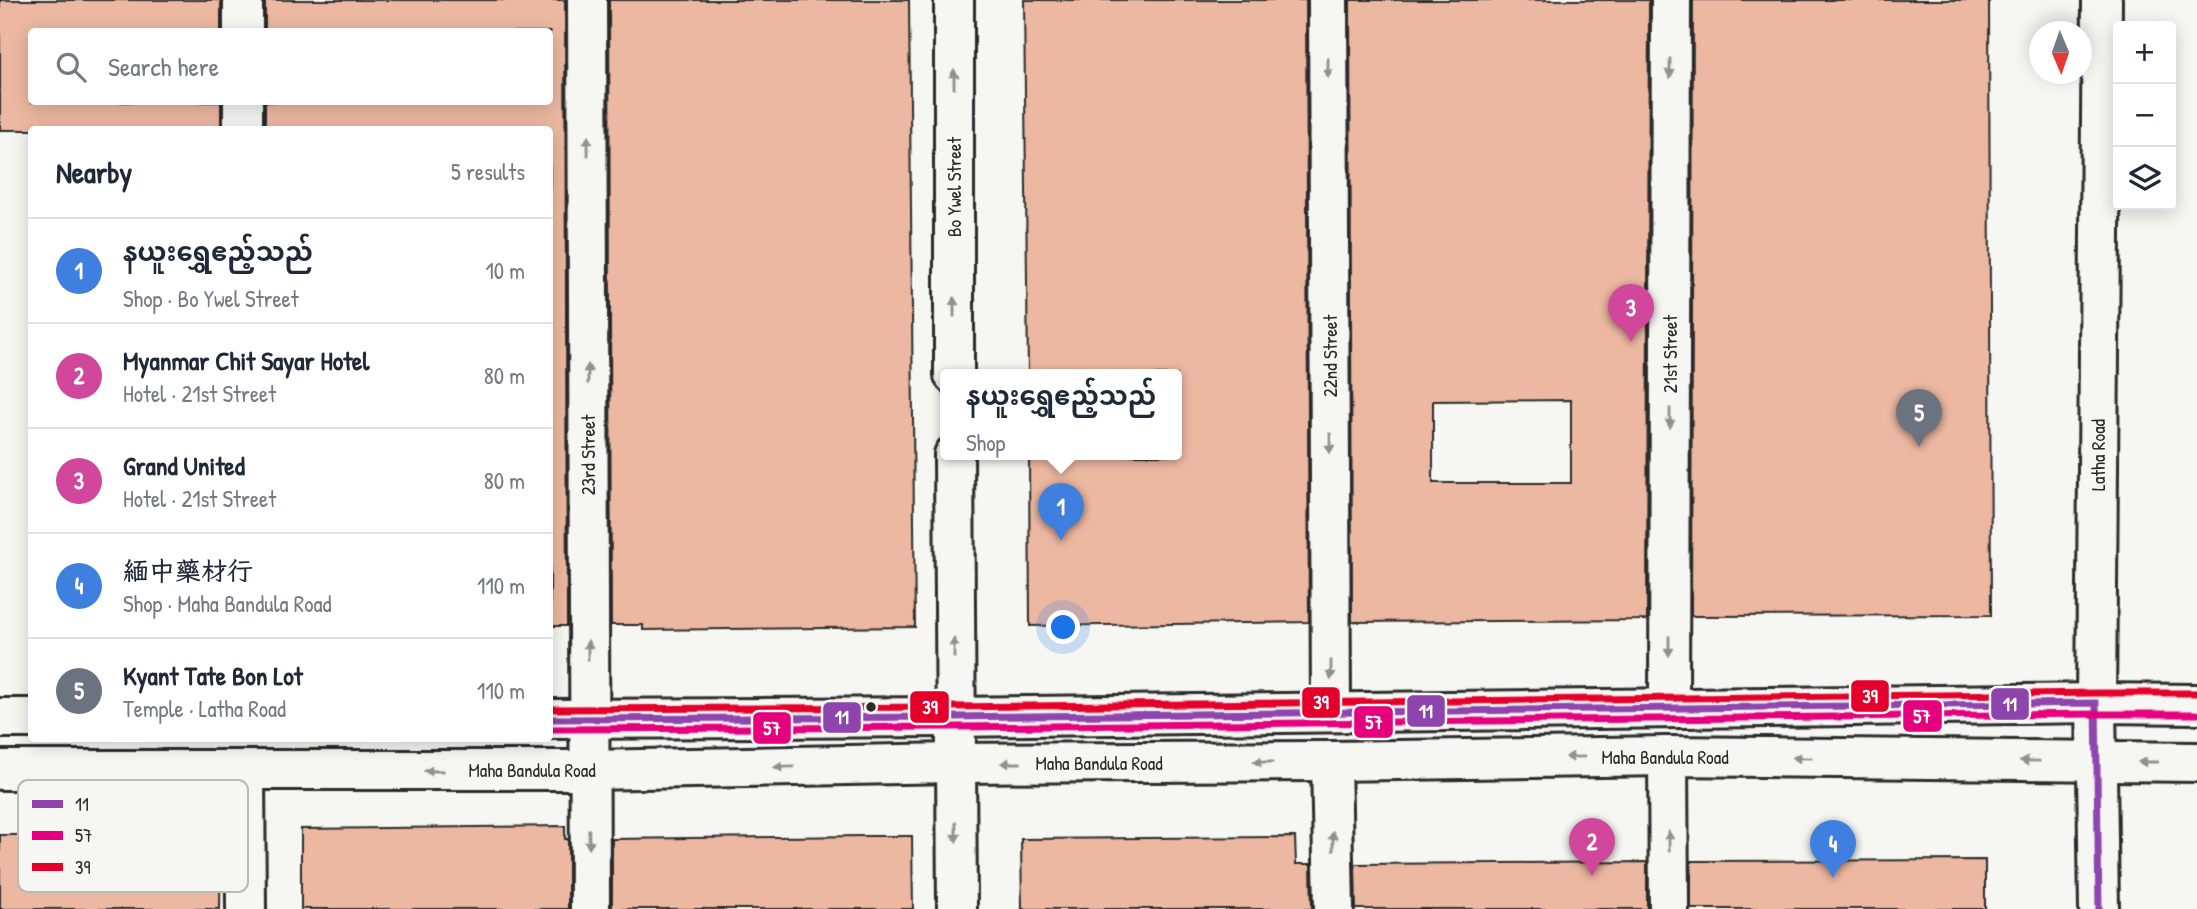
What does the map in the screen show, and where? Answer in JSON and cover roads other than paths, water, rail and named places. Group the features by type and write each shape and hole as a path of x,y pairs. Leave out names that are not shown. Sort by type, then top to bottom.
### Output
{"main road":[{"path":"243,0 243,28"},
{"name":"23rd Street","path":"587,0 590,909"},
{"name":"Bo Ywel Street","path":"954,0 954,369"},
{"name":"22nd Street","path":"1328,0 1331,712"},
{"name":"21st Street","path":"1669,708 1671,0"},
{"name":"Latha Road","path":"2099,909 2096,703 2102,0"},
{"path":"243,105 243,126"},
{"path":"954,460 957,909"},
{"path":"553,719 2197,704"},
{"path":"1475,710 1476,759"},
{"path":"0,718 28,718"},
{"path":"1668,755 1669,909"},
{"name":"Maha Bandula Road","path":"0,770 588,770 1668,755 2197,762"},
{"path":"1331,761 1334,909"},
{"path":"244,771 244,780"}],"place":[{"name":"Grand United","path":"1631,342"},
{"name":"Kyant Tate Bon Lot","path":"1919,447"},
{"name":"နယူးရွှေဧည့်သည်","path":"1061,541"},
{"name":"Myanmar Chit Sayar Hotel","path":"1592,876"},
{"name":"緬中藥材行","path":"1833,878"}]}
